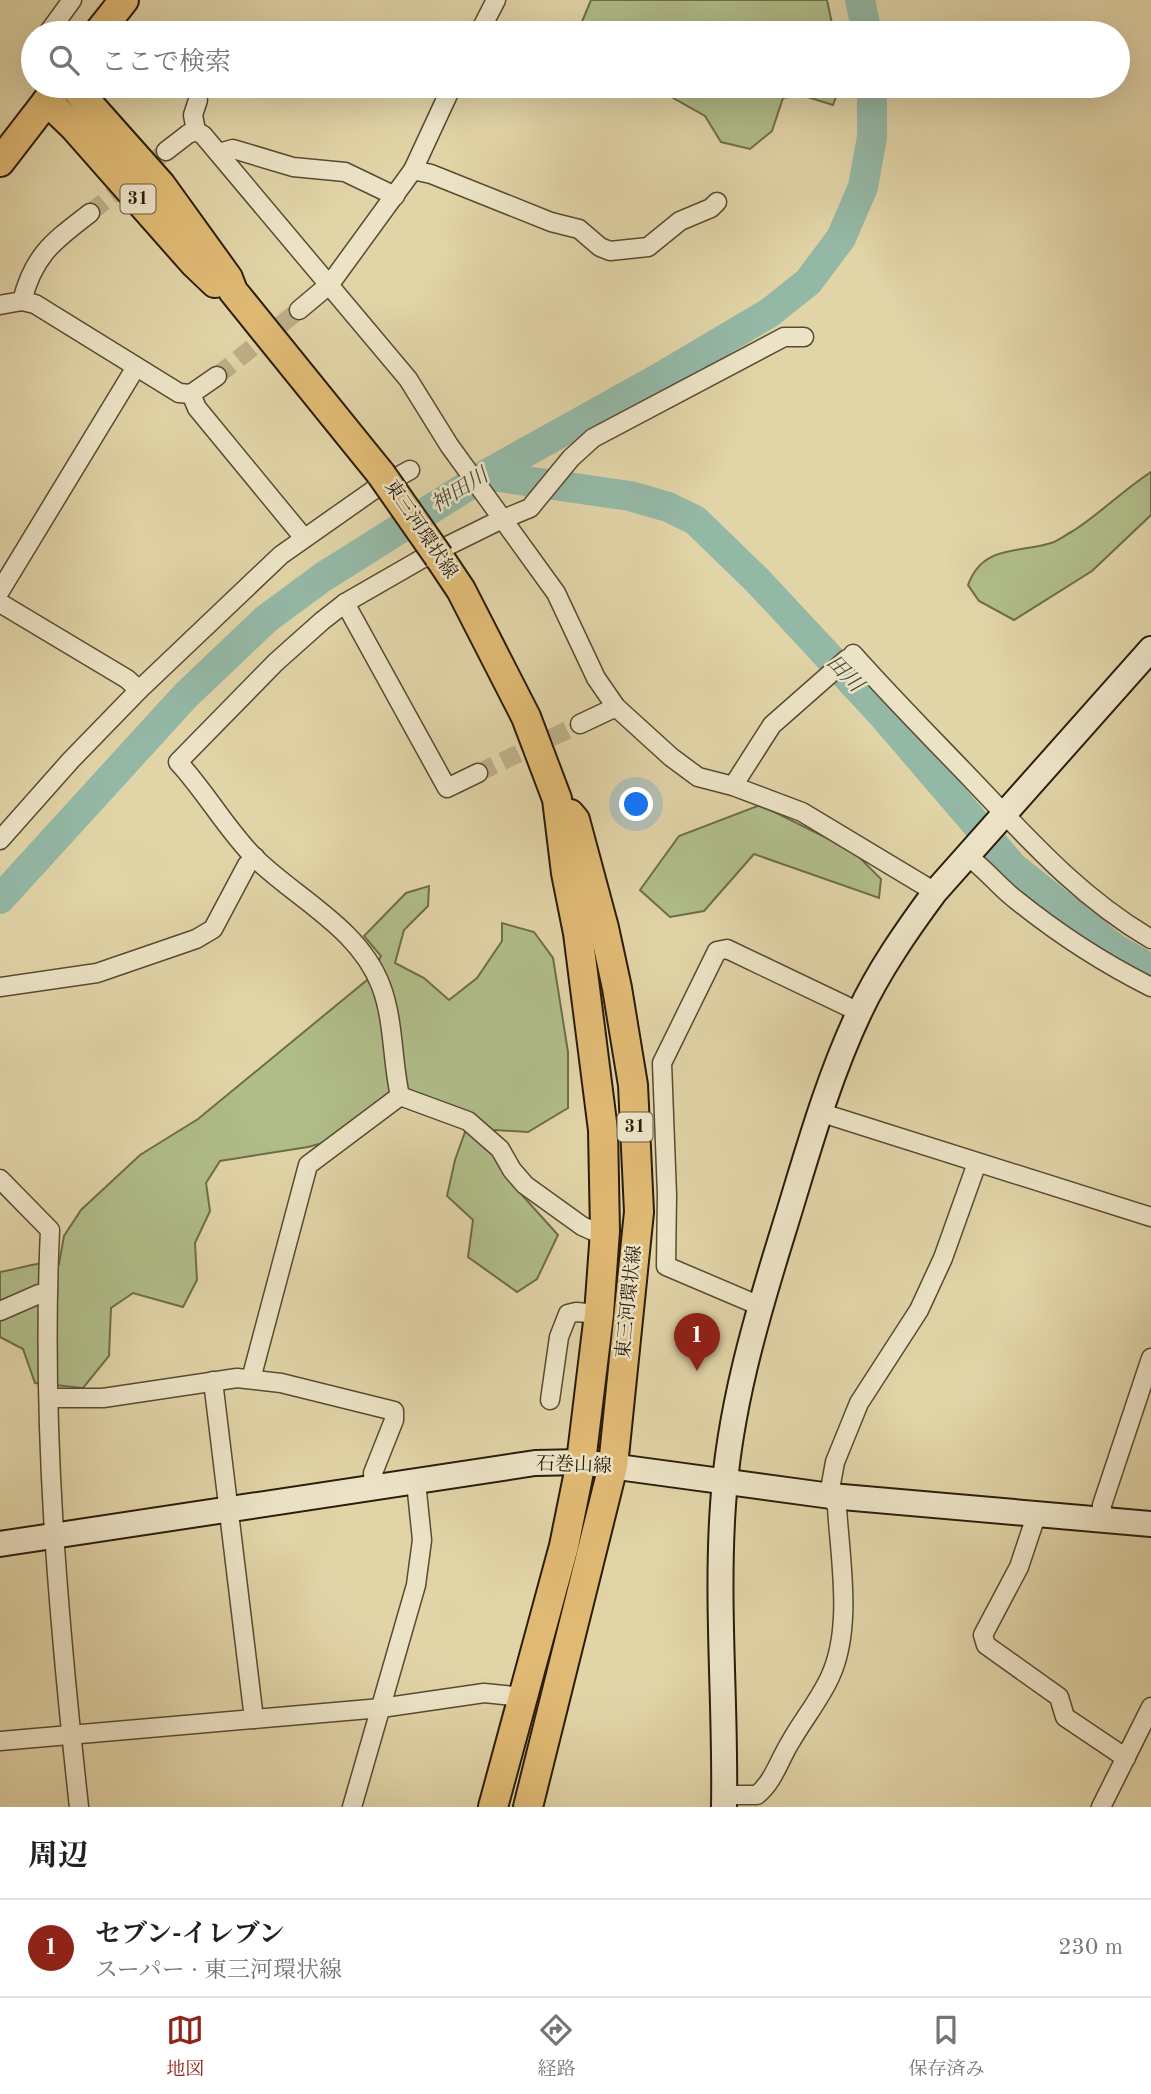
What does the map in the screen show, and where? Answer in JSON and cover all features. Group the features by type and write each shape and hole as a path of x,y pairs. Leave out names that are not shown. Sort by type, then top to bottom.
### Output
{"main road":[{"path":"107,21 124,0"},
{"name":"東三河環状線","path":"0,162 48,98"},
{"name":"東三河環状線","path":"55,98 74,127 194,263 216,284 233,291"},
{"name":"東三河環状線","path":"84,98 161,186 228,278 233,291 381,474 439,557 461,590 526,717 557,799 566,873 578,933 603,1130 605,1231 599,1314 581,1462 564,1546 493,1807"},
{"name":"東三河環状線","path":"528,1807 613,1466 639,1212 633,1085 617,988 575,820 557,799"}],"street":[{"path":"57,21 72,0"},
{"path":"485,21 496,0"},
{"path":"299,310 330,284 395,196 413,170 446,98"},
{"path":"195,131 194,115 198,100"},
{"path":"166,151 188,134 195,131 203,135 408,379 449,445 556,593 596,678 616,707 671,757 698,777 733,786 802,812 935,892"},
{"path":"219,153 233,149 293,167 345,172 395,196"},
{"path":"413,170 431,174 551,222 579,229 600,247 610,251 649,247 680,221 711,208 717,202"},
{"path":"22,301 27,282 48,246 90,213"},
{"path":"0,305 22,301 35,304 179,393 191,394 217,376"},
{"path":"400,1096 386,1002 371,966 339,928 255,857 178,762 276,662 345,603 425,557 530,508 559,470 593,438 784,337 804,337"},
{"path":"0,591 136,367"},
{"path":"191,394 197,408 304,538"},
{"path":"0,840 71,760 139,690 281,555 372,491 410,470"},
{"path":"0,603 127,679 139,690"},
{"path":"345,603 447,788 478,773"},
{"path":"977,1163 943,1258 919,1310 859,1403 835,1462 831,1496 836,1507 842,1622 837,1657 830,1678 788,1745 768,1786 757,1795 724,1801 722,1576 725,1483 738,1391 760,1306 819,1112 859,1012 883,969 935,892 1151,649"},
{"path":"733,786 772,724 850,657 912,720 1000,819 1099,906 1151,939"},
{"path":"580,724 616,707"},
{"path":"970,853 1005,891 1063,935 1151,987"},
{"path":"0,987 97,973 196,939 212,929 247,864 255,857"},
{"path":"760,1306 666,1266 667,1195 662,1063 717,951 727,949 859,1012"},
{"path":"400,1096 468,1121 500,1149 512,1170 525,1185 582,1226 593,1231 605,1231"},
{"path":"251,1378 308,1165 400,1096"},
{"path":"819,1112 1151,1217"},
{"path":"0,1180 50,1230 47,1295 53,1536 79,1807"},
{"path":"0,1311 39,1294 47,1295"},
{"path":"550,1400 559,1337 568,1314 599,1314"},
{"path":"1102,1519 1102,1505 1151,1358"},
{"path":"50,1398 103,1398 213,1381 251,1378 394,1411 394,1420 373,1473 374,1486"},
{"path":"213,1381 254,1719"},
{"name":"石巻山線","path":"0,1544 535,1463 581,1462 831,1496 1151,1524"},
{"path":"352,1807 416,1585 422,1541 416,1482"},
{"path":"1037,1513 1019,1567 983,1635 986,1645 1059,1697 1065,1717 1126,1758"},
{"path":"0,1741 381,1708 484,1693 523,1697"},
{"path":"1101,1807 1151,1707"}],"green space":[{"path":"591,0 827,0 831,21 582,21"},
{"path":"673,98 783,98 772,131 750,149 721,142 705,116"},
{"path":"811,98 836,98 833,105"},
{"path":"1151,472 1151,515 1092,571 1014,620 979,601 968,585 983,562 1004,552 1057,541"},
{"path":"760,805 853,851 881,879 879,898 754,854 704,911 670,917 640,890 679,836"},
{"path":"429,886 428,906 404,930 395,963 424,978 449,1000 477,978 502,941 502,923 534,932 553,958 568,1052 568,1108 528,1132 495,1130 485,1143 522,1195 558,1235 537,1279 517,1292 468,1257 473,1220 447,1196 455,1160 470,1118 411,1095 337,1139 308,1147 220,1161 206,1183 210,1211 195,1243 197,1280 183,1307 133,1293 111,1308 109,1356 83,1388 35,1383 23,1349 0,1337 0,1272 36,1264 59,1264 64,1236 81,1210 140,1155 198,1119 367,980 381,956 364,936 406,893"}],"waterway":[{"name":"神田川","path":"860,0 864,21"},
{"name":"神田川","path":"0,899 186,695 266,619 323,577 485,475 769,313 808,282 841,238 863,187 872,137 872,98"},
{"name":"田川","path":"485,475 630,496 668,507 695,520 757,580 881,713 1013,867 1114,948 1151,969"}],"tunnel":[{"path":"90,213 166,151"},
{"path":"217,376 299,310"},
{"path":"478,773 580,724"}],"place":[{"name":"セブン-イレブン","path":"697,1371"}]}
